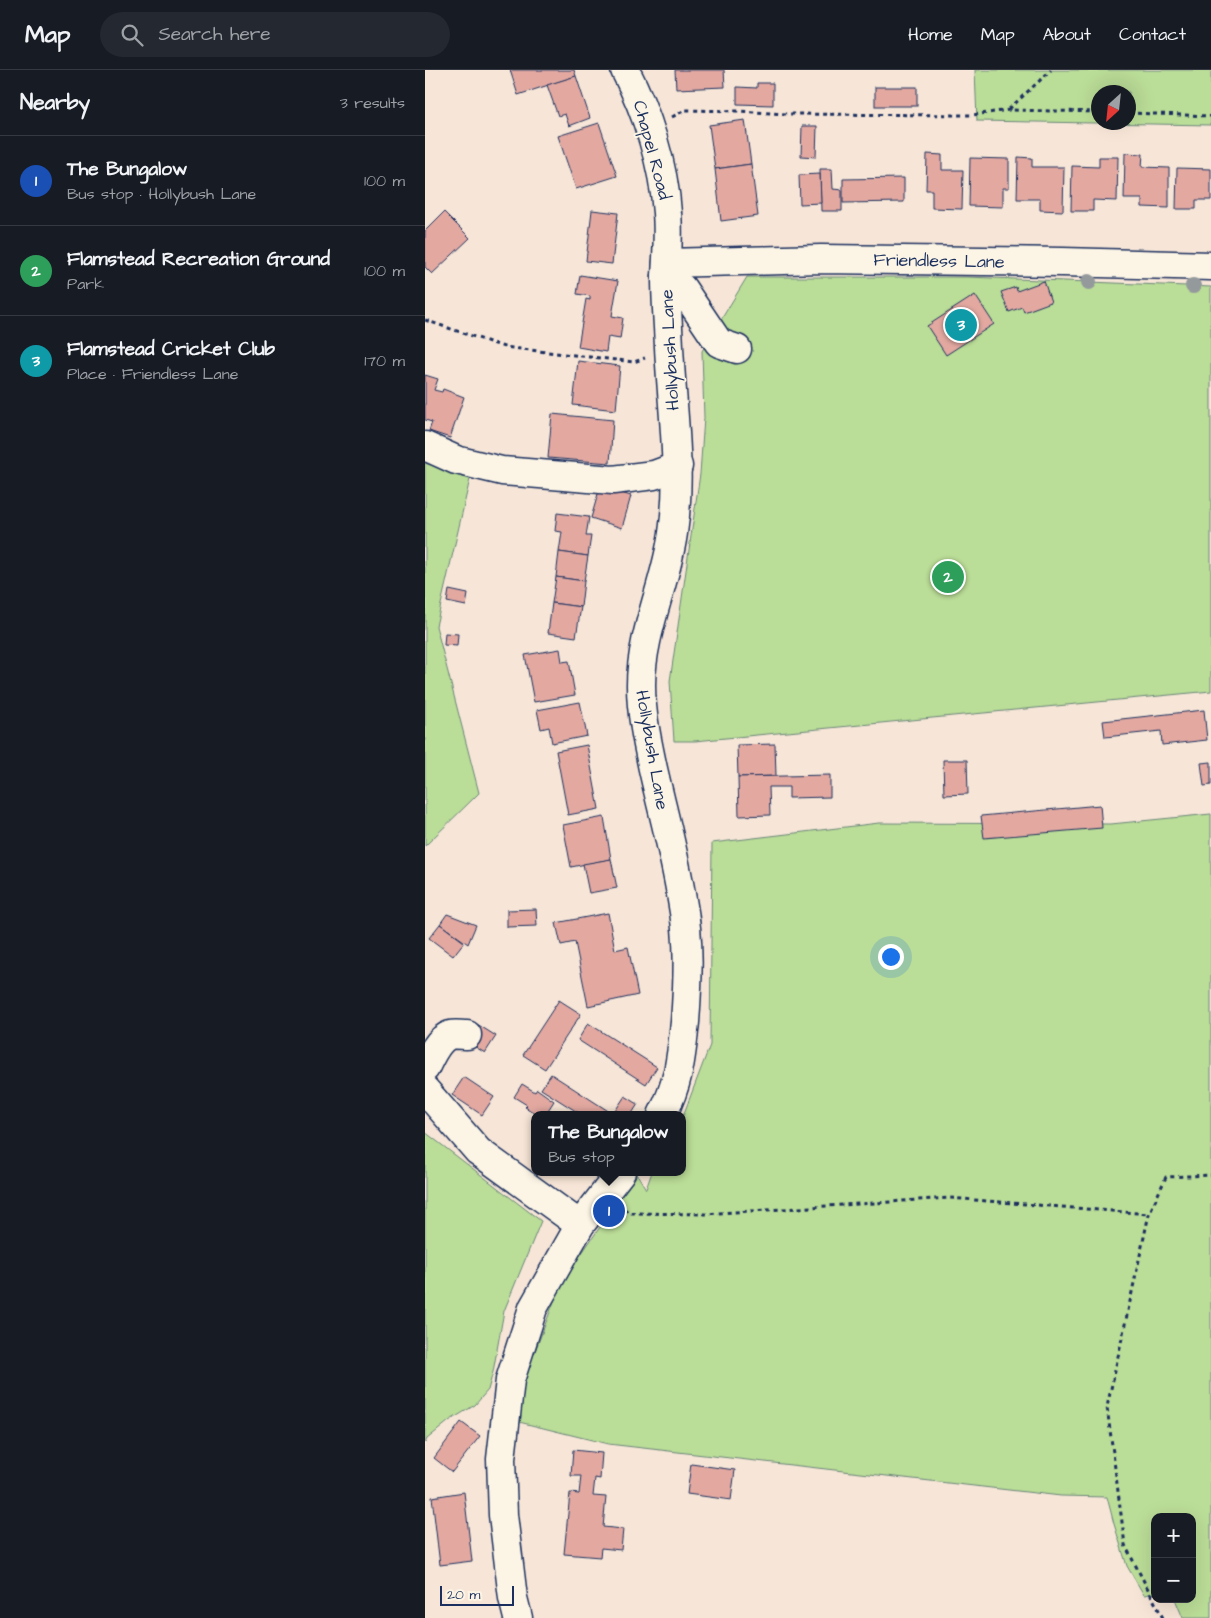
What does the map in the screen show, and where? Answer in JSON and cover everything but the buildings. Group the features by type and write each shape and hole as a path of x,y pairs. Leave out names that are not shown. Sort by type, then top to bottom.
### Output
{"street":[{"name":"Chapel Road","path":"625,70 649,128 665,186 668,216 667,270"},
{"name":"Friendless Lane","path":"667,270 821,259 1211,266"},
{"path":"667,270 683,288 719,343 737,349"},
{"name":"Hollybush Lane","path":"663,1111 675,1088 682,1056 688,989 689,950 682,900 641,709 643,653 662,585 673,536 677,497 678,466 669,349 667,270"},
{"path":"425,446 456,460 511,472 613,480 654,475 678,466"},
{"path":"425,1068 431,1055 442,1041 450,1035 467,1035"},
{"path":"425,1090 478,1151 580,1225"},
{"path":"518,1618 513,1598 503,1515 501,1459 510,1380 533,1308 580,1225 618,1176"}],"path":[{"path":"1009,110 1051,70"},
{"path":"649,128 685,110 786,114 973,115 1009,110 1091,112"},
{"path":"1136,113 1211,116"},
{"path":"425,320 504,347 635,362 669,349"},
{"path":"1163,1618 1125,1545 1107,1407 1149,1214 1166,1177 1211,1175"},
{"path":"604,1193 630,1213 705,1214 950,1198 1149,1214"}],"green space":[{"path":"975,70 1211,70 1211,125 1136,124 1136,85 1091,85 1091,123 977,121"},
{"path":"747,277 967,277 1211,287 1211,691 695,741 674,741 670,681 700,474 704,418 702,351"},
{"path":"425,463 470,479 436,626 479,793 425,846"},
{"path":"1211,814 1211,1618 1183,1618 1177,1603 1196,1603 1196,1513 1151,1513 1151,1594 1144,1595 1127,1566 1107,1497 1061,1496 608,1444 519,1422 524,1380 561,1283 636,1176 638,1176 646,1189 651,1176 686,1176 685,1111 710,1045 712,843 879,823 1111,824"},
{"path":"425,1132 541,1221 504,1311 488,1390 475,1405 449,1421 427,1439 425,1443"}],"place":[{"name":"Flamstead Cricket Club","path":"961,325"},
{"name":"Flamstead Recreation Ground","path":"948,577"},
{"name":"The Bungalow","path":"609,1211"}]}
